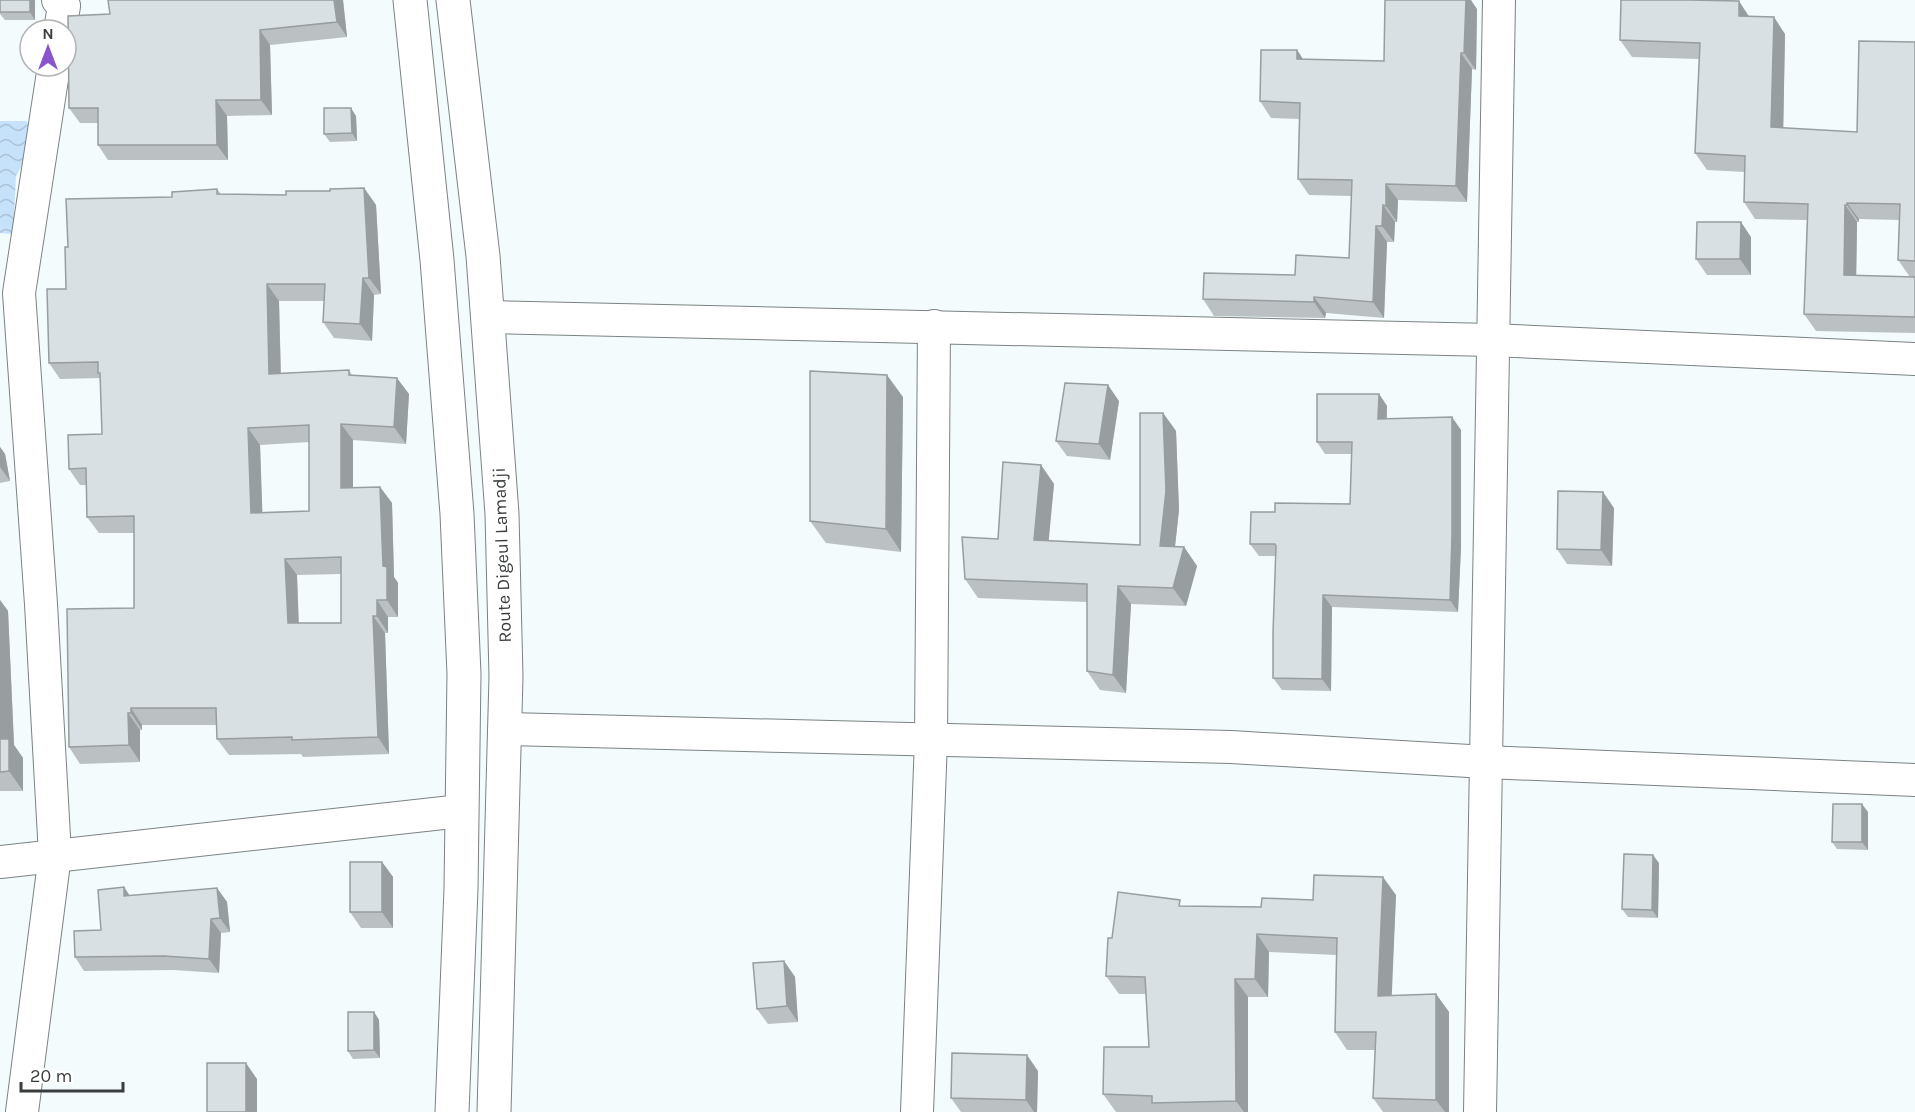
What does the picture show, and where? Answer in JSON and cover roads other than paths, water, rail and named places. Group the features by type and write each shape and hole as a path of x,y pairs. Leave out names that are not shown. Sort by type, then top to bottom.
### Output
{"main road":[{"path":"410,0 437,260 457,514 464,674 461,889 452,1112"},
{"name":"Route Digeul Lamadji","path":"453,0 483,256 502,514 506,677 495,1112"}],"street":[{"path":"58,0 64,6 62,18"},
{"path":"1480,1112 1499,0"},
{"path":"22,1112 55,855 41,604 19,293 52,78"},
{"path":"488,317 1492,340 1915,359"},
{"path":"917,1112 931,740 934,326"},
{"path":"505,729 1231,747 1486,762 1915,780"},
{"path":"0,862 461,811"}],"water":[{"path":"0,121 27,121 33,146 16,176 13,234 0,233"}]}
